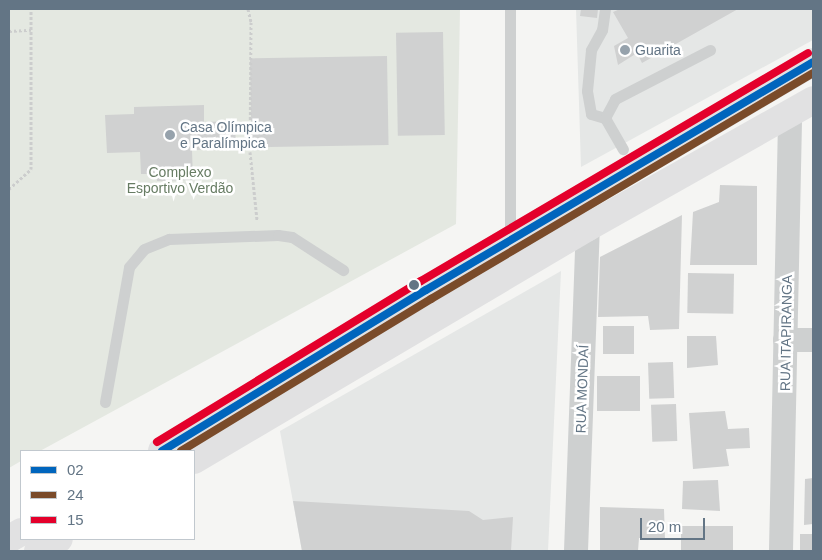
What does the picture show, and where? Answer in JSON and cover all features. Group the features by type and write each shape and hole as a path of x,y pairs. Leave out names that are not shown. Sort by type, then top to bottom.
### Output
{"main road":[{"path":"164,450 510,240 813,62"},
{"path":"195,459 588,227 813,100"},
{"path":"9,540 20,533"},
{"path":"38,551 57,540"}],"street":[{"name":"RUA ITAPIRANGA","path":"781,551 790,114"},
{"name":"RUA MONDAÍ","path":"576,551 588,227"},
{"path":"785,340 813,340"}],"lane":[{"path":"510,9 510,240"},
{"path":"605,9 602,30 591,50 587,91 591,114 605,118 623,148"},
{"path":"605,118 615,99 710,50"},
{"path":"105,402 129,267 144,249 169,239 257,236 292,237 343,270"}],"path":[{"path":"9,189 31,168 31,9"},
{"path":"248,9 251,22 250,152 258,206 257,236"},
{"path":"9,30 31,30"}],"shaded area":[{"path":"576,9 813,9 813,40 581,167"},
{"path":"561,271 548,551 302,551 280,431"}],"green space":[{"name":"Complexo Esportivo Verdão","path":"9,9 460,9 456,224 42,450 20,450 20,462 9,468"}],"building":[{"path":"581,9 598,9 597,18 580,16"},
{"path":"620,9 738,9 642,63 637,53 618,65 614,46 628,38 613,12"},
{"path":"443,32 445,135 398,136 396,33"},
{"path":"387,56 389,145 252,147 250,58"},
{"name":"Casa Olímpica e Paralímpica","path":"204,105 204,122 235,121 236,149 192,150 193,180 157,181 157,174 141,174 140,152 107,153 105,115 134,114 134,107"},
{"path":"720,185 757,186 757,265 690,265 693,212 719,202"},
{"path":"682,215 679,329 650,330 648,316 598,317 600,257"},
{"path":"688,273 734,274 733,314 687,313"},
{"path":"603,326 634,326 634,354 603,354"},
{"path":"687,336 716,336 718,365 687,368"},
{"path":"673,362 674,398 649,399 648,363"},
{"path":"597,376 640,376 640,411 597,411"},
{"path":"676,404 677,441 652,442 651,405"},
{"path":"725,411 728,429 749,428 750,448 726,449 729,466 693,469 689,413"},
{"path":"813,478 813,524 804,525 805,479"},
{"path":"718,480 720,511 682,509 683,481"},
{"path":"293,501 469,511 483,520 513,517 511,551 302,551"},
{"path":"600,507 664,509 665,539 639,538 638,551 600,551"},
{"path":"681,526 733,526 733,551 681,551"},
{"path":"800,534 813,534 813,551 800,551"}],"transit line":[{"name":"15","path":"157,442 421,281 808,53"},
{"name":"02","path":"164,450 426,290 813,62"},
{"name":"24","path":"183,450 431,299 813,73"}],"place":[{"name":"Guarita","path":"625,50"},
{"name":"Casa Olímpica e Paralímpica","path":"170,135"}]}
